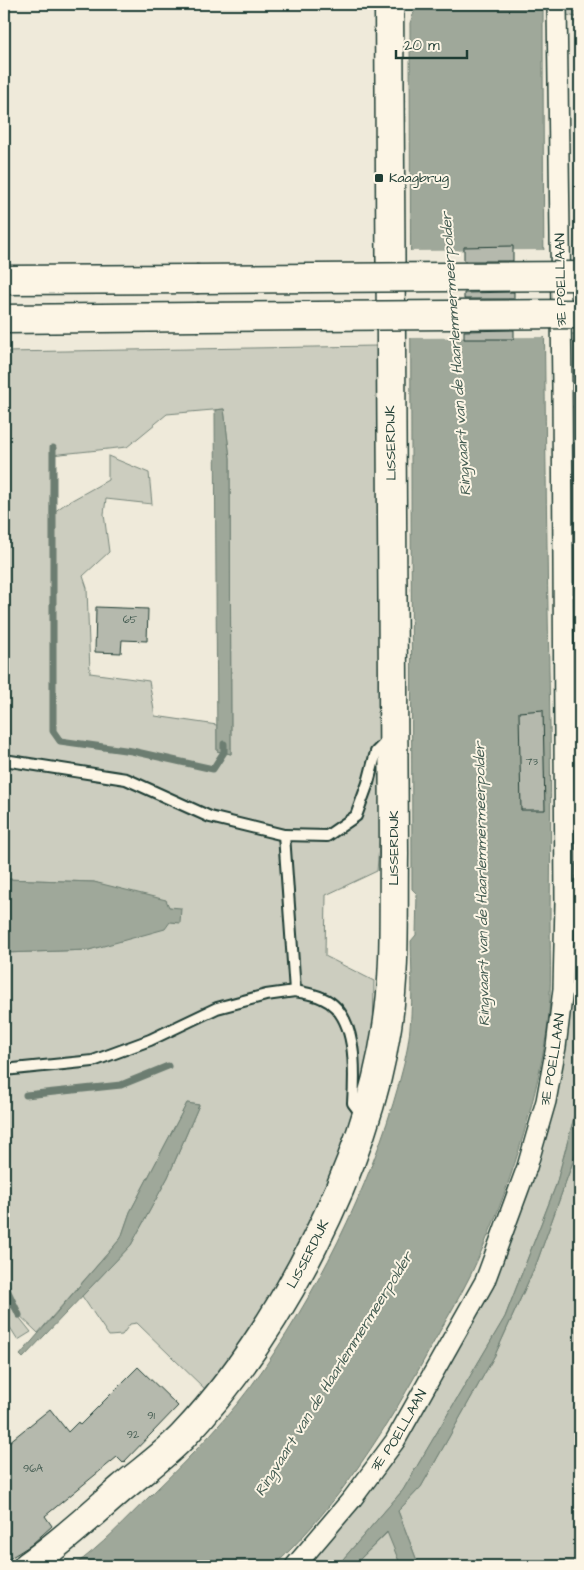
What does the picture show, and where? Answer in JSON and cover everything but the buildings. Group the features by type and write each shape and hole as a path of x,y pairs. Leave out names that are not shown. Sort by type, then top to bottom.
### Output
{"main road":[{"name":"LISSERDIJK","path":"28,1566 182,1438 218,1394 272,1318 298,1272 334,1199 366,1120 387,1027 391,989 394,854 388,4"},
{"path":"4,280 580,276"},
{"path":"4,319 580,314"}],"street":[{"name":"3E POELLAAN","path":"295,1566 352,1499 395,1442 485,1280 528,1167 546,1101 556,1047 563,989 565,903 571,388 557,4"}],"lane":[{"path":"4,760 126,779 210,817 284,835 327,836 356,816 376,752 394,733"},
{"path":"284,835 295,991"},
{"path":"4,1070 94,1061 150,1040 217,1008 266,995 295,991 323,998 345,1017 356,1067 353,1103 366,1120"}],"shaded area":[{"path":"567,4 580,4 580,18 567,15"},
{"path":"570,334 580,334 580,381 571,375"},
{"path":"377,346 383,797 377,871 326,895 325,956 374,981 373,1039 346,1150 263,1312 207,1391 137,1323 130,1324 122,1335 109,1336 82,1296 131,1245 168,1177 199,1105 187,1103 130,1212 121,1238 38,1333 11,1307 31,1332 18,1340 6,1321 4,1311 4,953 89,950 169,922 181,909 169,907 94,882 4,879 4,738 9,740 4,617 4,352","holes":["224,409 230,458 231,754 217,751 217,725 155,716 149,681 90,673 87,588 83,576 109,552 104,514 106,499 152,504 149,473 108,456 108,480 65,504 50,515 51,455 127,447 167,414"]},
{"path":"580,401 580,1095 556,1185 505,1317 403,1490 337,1566 309,1566 385,1470 455,1355 490,1284 559,1076 571,411 575,404"},
{"path":"580,1142 580,1566 419,1566 398,1511 421,1487 495,1355 537,1262"},
{"path":"388,1532 401,1566 353,1566"}],"water":[{"name":"Ringvaart van de Haarlemmermeerpolder","path":"417,4 543,4 544,337 551,824 550,999 547,1032 538,1077 515,1164 483,1247 466,1283 415,1377 380,1435 341,1490 298,1542 274,1566 73,1566 113,1532 196,1450 225,1419 264,1368 308,1298 347,1222 380,1144 404,1064 411,1018 411,941 416,935 417,894 412,889 410,23"},
{"path":"224,409 230,458 231,754 217,751 215,410"},
{"path":"4,617 9,741 4,738"},
{"path":"4,879 94,882 166,900 169,907 181,908 180,923 170,922 165,929 89,950 4,953"},
{"path":"580,1095 580,1142 537,1262 495,1355 421,1487 398,1511 419,1566 401,1566 387,1532 353,1566 337,1566 403,1490 505,1317 556,1185"},
{"path":"187,1103 199,1105 168,1177 131,1245 23,1358 20,1355 121,1238 130,1212"}],"pier":[{"path":"546,250 546,337 409,338 409,251"}],"waterway":[{"path":"53,448 53,731 60,741 132,751 213,769 224,752 224,744"},
{"path":"26,1095 121,1085 168,1066"},
{"path":"4,1283 19,1315"}],"place":[{"name":"Kaagbrug","path":"379,178"}]}
